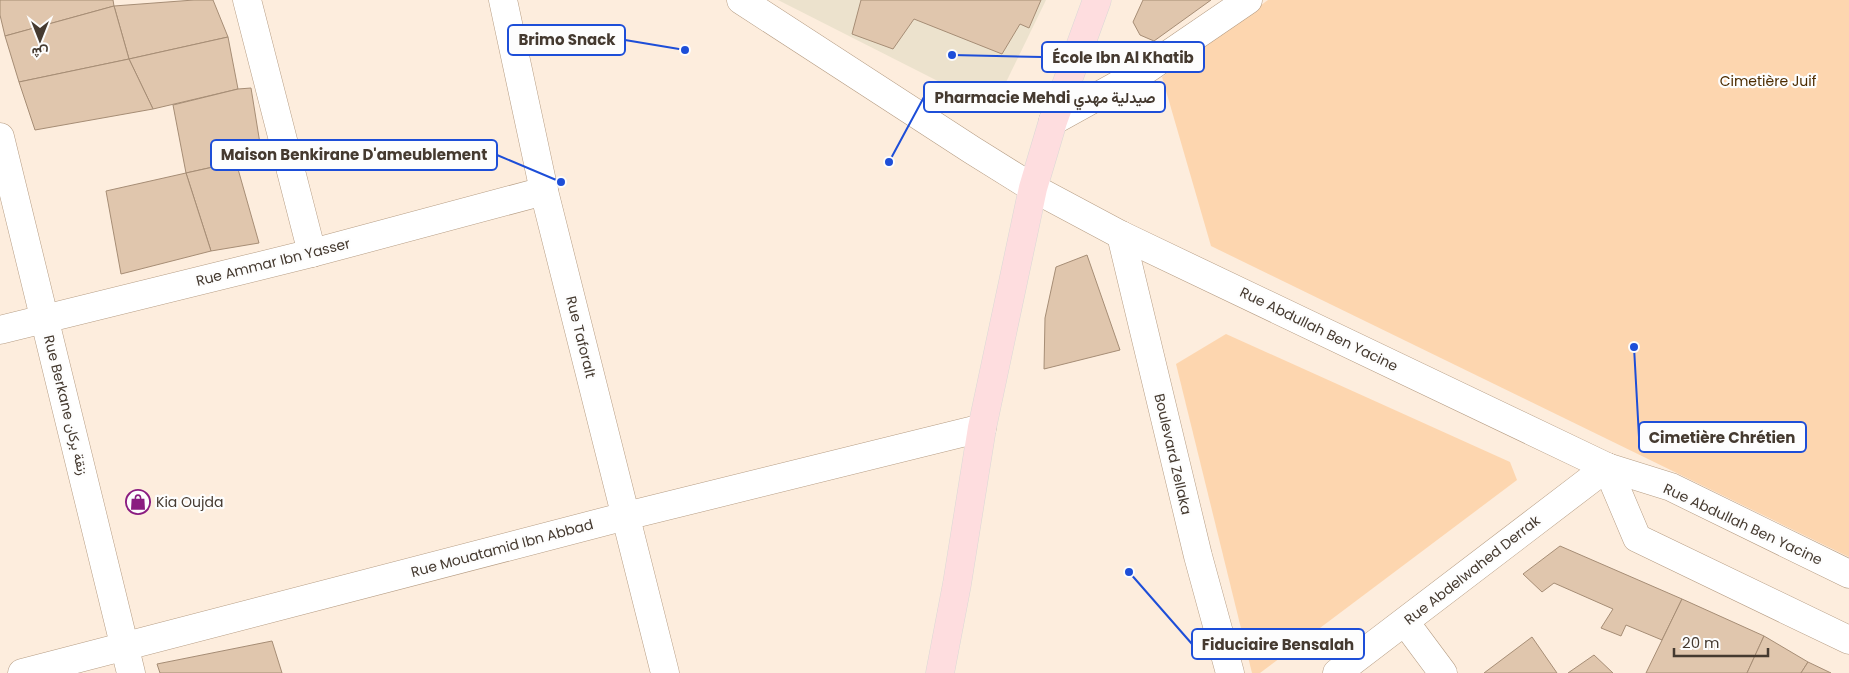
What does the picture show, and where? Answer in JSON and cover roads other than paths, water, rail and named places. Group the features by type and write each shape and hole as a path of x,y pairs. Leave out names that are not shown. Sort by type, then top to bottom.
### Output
{"main road":[{"path":"940,673 957,584 982,428 1033,188 1053,121 1097,0"}],"street":[{"path":"247,0 312,253"},
{"name":"Rue Taforalt","path":"503,0 544,191 665,673"},
{"name":"Rue Abdullah Ben Yacine","path":"741,0 1033,188 1121,235 1607,467 1671,488 1849,574"},
{"path":"1053,121 1148,68 1248,0"},
{"name":"Rue Berkane زنقة بركان","path":"0,137 131,673"},
{"name":"Rue Ammar Ibn Yasser","path":"0,330 312,253 544,191"},
{"name":"Boulevard Zellaka","path":"1121,235 1198,556 1230,673"},
{"name":"Rue Mouatamid Ibn Abbad","path":"22,673 626,516 982,428"},
{"path":"1607,467 1637,538 1849,640"},
{"name":"Rue Abdelwahed Derrak","path":"1337,673 1607,467"},
{"path":"1405,622 1443,673"}],"place":[{"name":"Brimo Snack","path":"685,50"},
{"name":"École Ibn Al Khatib","path":"952,55"},
{"name":"Pharmacie Mehdi صيدلية مهدي","path":"889,162"},
{"name":"Maison Benkirane D'ameublement","path":"561,182"},
{"name":"Cimetière Chrétien","path":"1634,347"},
{"name":"Kia Oujda","path":"138,502"},
{"name":"Fiduciaire Bensalah","path":"1129,572"}],"park label":[{"name":"Cimetière Juif","path":"1768,81"}]}
